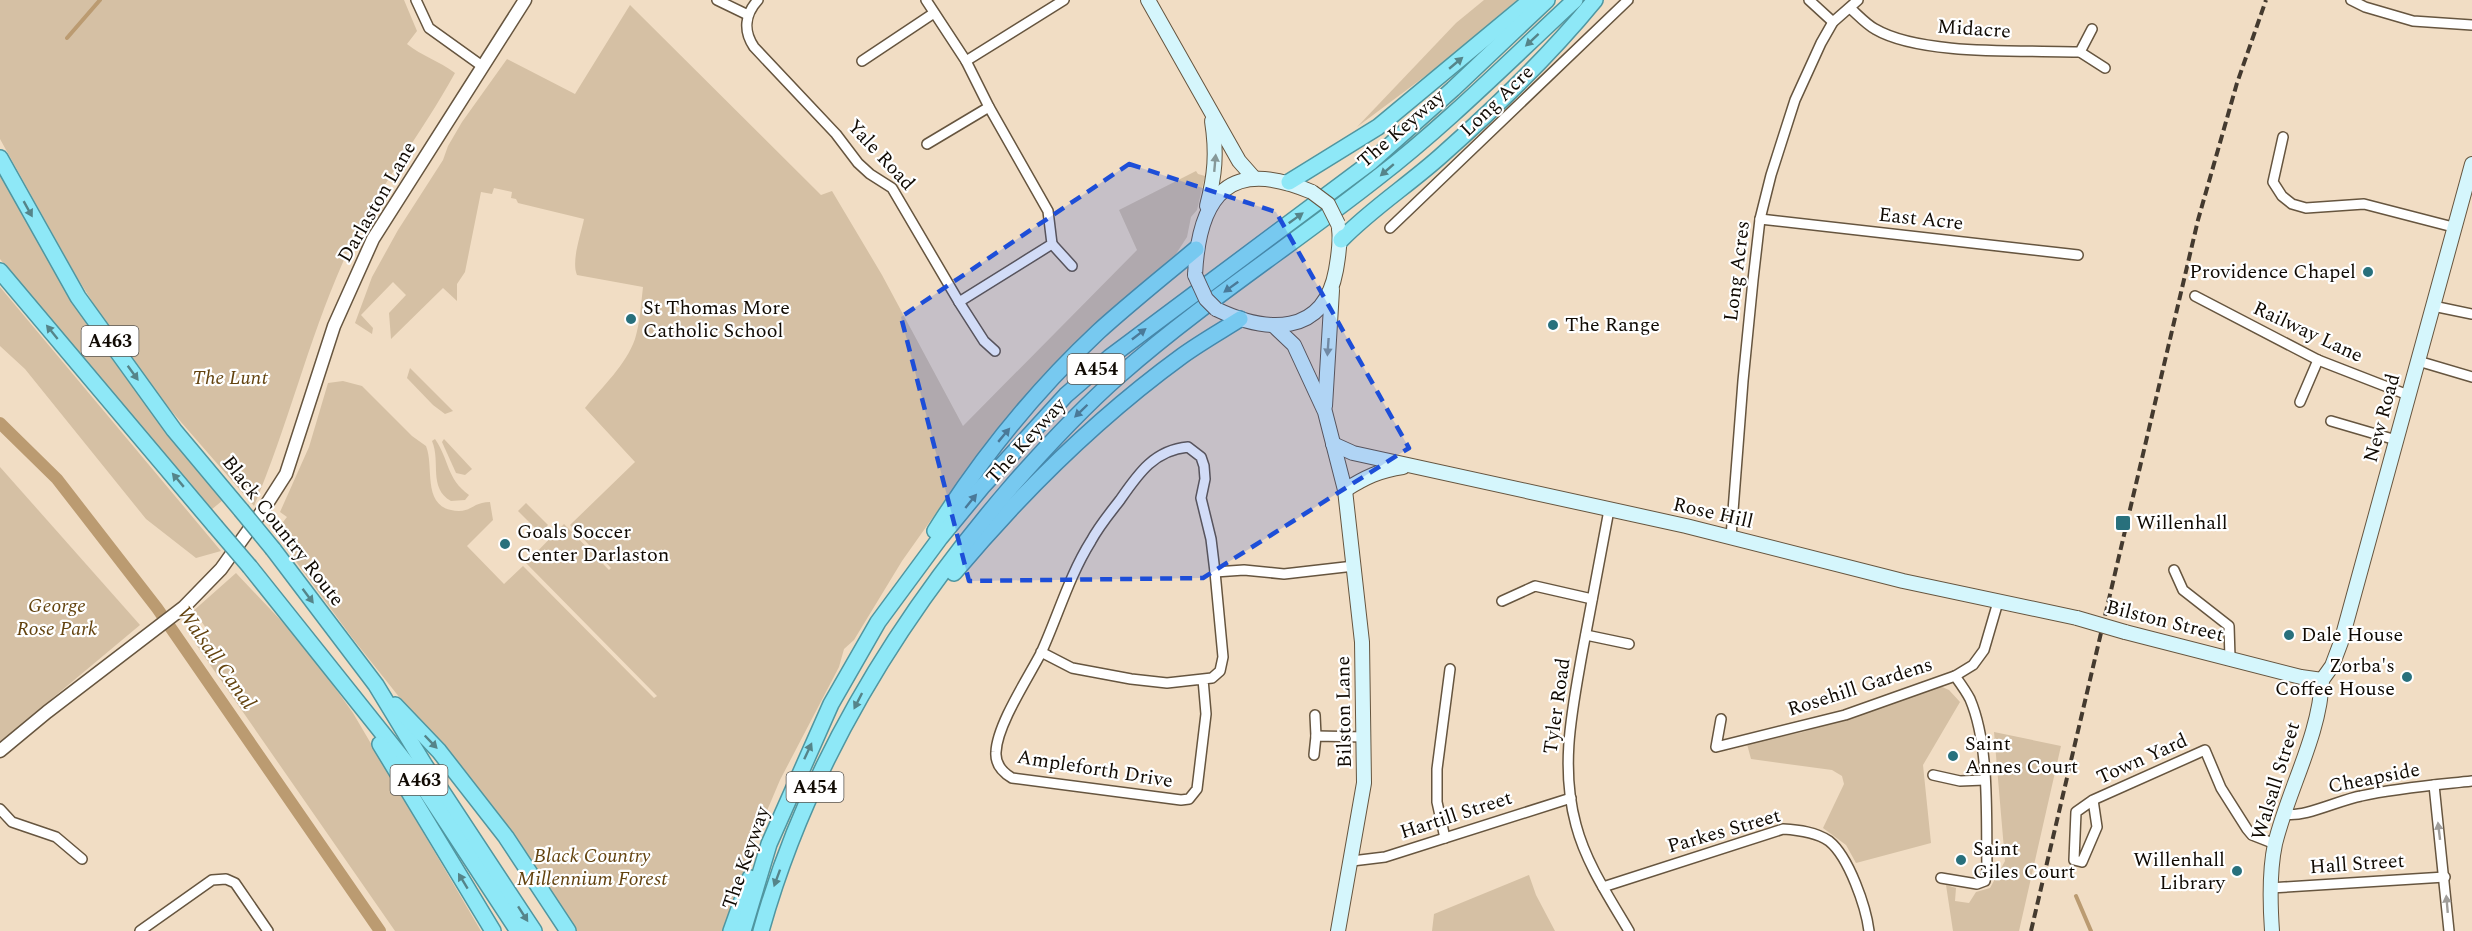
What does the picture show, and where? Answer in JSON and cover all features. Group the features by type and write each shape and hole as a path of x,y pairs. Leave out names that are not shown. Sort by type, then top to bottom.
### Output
{"highway":[{"path":"1289,182 1378,128 1531,0"},
{"name":"The Keyway","path":"743,931 769,844 831,704 878,622 940,538 982,487 1066,395 1157,320 1371,162 1453,89 1547,0"},
{"name":"The Keyway","path":"761,931 790,842 815,786 862,695 910,615 962,546 1041,452 1119,375 1186,319 1378,177 1435,129 1575,0"},
{"path":"1341,240 1378,206 1442,155 1518,83 1595,0"},
{"name":"Black Country Route","path":"0,158 78,297 174,430 273,549 376,685 424,764 534,931"},
{"path":"878,622 978,465 1047,384 1098,332 1196,249"},
{"name":"A463","path":"0,271 250,567 415,774 518,931"},
{"path":"888,651 970,553 1063,455 1134,393 1184,355 1240,319"},
{"path":"376,685 439,751 506,837 568,931"},
{"path":"352,697 493,931"},
{"path":"732,931 751,874 769,844"}],"main road":[{"path":"1148,0 1173,40 1210,112 1239,160 1254,178"},
{"path":"1210,112 1216,149 1215,167 1196,249 1195,275 1201,291 1216,309 1254,323 1273,325 1303,320 1318,311 1333,288"},
{"name":"New Road","path":"2322,680 2332,666 2340,642 2472,164"},
{"path":"1205,214 1214,200 1235,181 1254,178 1289,182 1312,192 1328,204 1338,224 1341,240 1333,288 1325,412"},
{"path":"1273,325 1294,345 1325,412"},
{"name":"Bilston Lane","path":"1325,412 1345,490 1362,642 1365,737 1362,803 1338,931"},
{"name":"Rose Hill","path":"1333,444 1353,453 1731,537 1998,602"},
{"name":"Rose Hill","path":"1345,490 1381,470 1419,467"},
{"name":"Bilston Street","path":"1998,602 2077,618 2301,677 2322,680"},
{"name":"Walsall Street","path":"2272,931 2270,888 2275,844 2318,711 2322,680"}],"street":[{"path":"416,0 429,28 483,66"},
{"name":"Darlaston Lane","path":"0,751 184,607 222,570 286,474 334,326 373,239 525,0"},
{"path":"717,0 748,15 758,0"},
{"path":"926,0 966,61 989,107 1048,211 1052,244 1072,266"},
{"path":"966,61 1064,0"},
{"name":"Long Acre","path":"1390,228 1628,0"},
{"path":"1809,0 1833,22 1858,0"},
{"path":"2351,0 2365,7 2413,21 2472,25"},
{"name":"Midacre","path":"1850,8 1874,29 1912,43 1961,48 2080,52"},
{"path":"862,61 934,13"},
{"name":"Yale Road","path":"748,15 748,38 754,47 836,134 858,163 892,188 959,302 984,341 995,351"},
{"name":"Long Acres","path":"1731,537 1743,381 1760,219 1771,174 1795,100 1833,22"},
{"path":"2092,29 2080,52 2104,68"},
{"path":"927,144 989,107"},
{"path":"2283,137 2273,182 2282,196 2292,204 2306,208 2364,204 2454,227"},
{"name":"East Acre","path":"1760,219 2078,255"},
{"path":"959,302 1052,244"},
{"name":"Railway Lane","path":"2194,296 2318,360 2408,395"},
{"path":"2433,306 2472,315"},
{"path":"2300,402 2318,360"},
{"path":"2418,361 2472,377"},
{"path":"2331,421 2396,440"},
{"path":"1188,447 1200,458 1204,466 1205,478 1201,498 1211,538 1215,572 1222,666 1217,676 1167,683 1131,679 1072,668 1041,652 1067,588 1091,540 1143,468 1161,454 1174,448 1188,447"},
{"name":"Tyler Road","path":"1609,510 1569,735 1568,768 1571,798 1583,847 1629,931"},
{"path":"1215,572 1244,570 1284,574 1354,566"},
{"path":"2174,570 2183,590 2229,626 2230,658"},
{"path":"1502,601 1535,586 1592,599"},
{"name":"Rosehill Gardens","path":"1721,719 1716,747 1845,716 1955,676 1973,665 1984,650 1998,602"},
{"path":"1586,635 1629,644"},
{"name":"Ampleforth Drive","path":"1041,652 1000,734 996,752 1000,767 1012,778 1181,800 1189,799 1197,789 1206,714 1203,679"},
{"path":"1445,838 1437,802 1437,770 1450,669"},
{"path":"1941,878 1970,885 1985,881 1987,869 1984,780 1979,728 1970,698 1955,676"},
{"path":"1314,755 1315,715"},
{"path":"1316,736 1365,737"},
{"name":"Town Yard","path":"2093,800 2097,827 2082,862 2074,860 2076,812 2093,800 2205,750 2221,788 2247,829 2252,835 2275,844"},
{"path":"1933,775 1960,781 1984,780"},
{"name":"Cheapside","path":"2285,814 2297,816 2359,796 2472,781"},
{"path":"2433,785 2450,931"},
{"name":"Hartill Street","path":"1352,861 1375,860 1571,798"},
{"path":"0,809 12,822 56,837 82,859"},
{"name":"Parkes Street","path":"1603,887 1784,829 1804,830 1828,841 1838,852 1866,909 1869,931"},
{"name":"Hall Street","path":"2270,888 2445,877"},
{"path":"140,931 212,880 226,879 235,883 268,931"}],"highlighted area":[{"path":"1129,164 1276,212 1409,448 1203,578 969,581 901,317"}],"green space":[{"name":"The Lunt","path":"0,0 404,0 417,31 407,44 455,73 368,213 343,262 319,322 254,506 161,399 103,319 75,274 0,139"},
{"path":"1484,0 1517,0 1444,62 1357,127 1456,23"},
{"path":"630,5 821,195 832,191 882,275 963,426 1137,250 1119,210 1196,171 1205,176 1197,210 1191,217 1187,237 1174,257 1175,260 1043,380 960,479 902,561 854,640 844,649 839,667 780,780 749,853 725,931 577,931 532,864 353,639 269,525 273,521 283,522 287,517 280,512 309,447 328,383 343,381 362,386 412,436 426,446 431,486 439,504 447,509 459,511 467,510 480,503 490,502 493,520 467,546 504,584 523,566 654,698 657,696 526,563 564,524 609,570 611,568 570,525 635,462 585,408 620,367 631,349 638,327 643,287 577,275 575,262 584,219 518,203 516,199 511,198 512,192 494,188 492,194 481,192 465,272 457,284 457,301 443,288 391,339 389,313 406,295 393,282 361,315 373,328 372,334 355,323 372,277 398,230 443,160 462,122 507,59 575,94"},
{"path":"0,168 78,306 109,355 223,500 211,510 79,357 0,259"},
{"path":"0,287 221,551 196,558 146,519 25,369 0,346"},
{"path":"410,368 453,411 445,414 433,405 407,378"},
{"path":"435,439 452,476 469,495 465,500 451,501 440,489 437,482 436,457 432,441"},
{"path":"444,439 472,469 465,475 456,473 442,442"},
{"name":"George Rose Park","path":"0,467 140,625 0,742"},
{"path":"526,503 548,525 540,533 518,511"},
{"name":"Black Country Millennium Forest","path":"236,573 306,647 353,713 481,931 395,931 195,643 197,637 208,631 197,615 185,624 183,620"},
{"path":"1940,686 1949,690 1960,702 1923,765 1931,843 1856,863 1846,845 1823,828 1844,784 1842,776 1832,770 1751,759 1747,744 1803,732"},
{"path":"1994,732 2061,746 2019,931 1953,931 1946,885 1956,888 1955,901 1969,903 1976,892 1990,888 2005,861"},
{"path":"1529,875 1536,895 1555,931 1432,931 1434,914"}],"waterway":[{"path":"67,38 100,0"},
{"name":"Walsall Canal","path":"0,423 57,479 157,608 380,931"},
{"path":"2076,896 2091,931"}],"railway":[{"path":"2031,931 2198,220 2237,83 2266,0"}],"place":[{"name":"Providence Chapel","path":"2368,272"},
{"name":"St Thomas More Catholic School","path":"631,319"},
{"name":"The Range","path":"1553,325"},
{"name":"Willenhall","path":"2123,523"},
{"name":"Goals Soccer Center Darlaston","path":"505,544"},
{"name":"Dale House","path":"2289,635"},
{"name":"Zorba's Coffee House","path":"2407,677"},
{"name":"Saint Annes Court","path":"1953,756"},
{"name":"Saint Giles Court","path":"1961,860"},
{"name":"Willenhall Library","path":"2237,871"}]}
